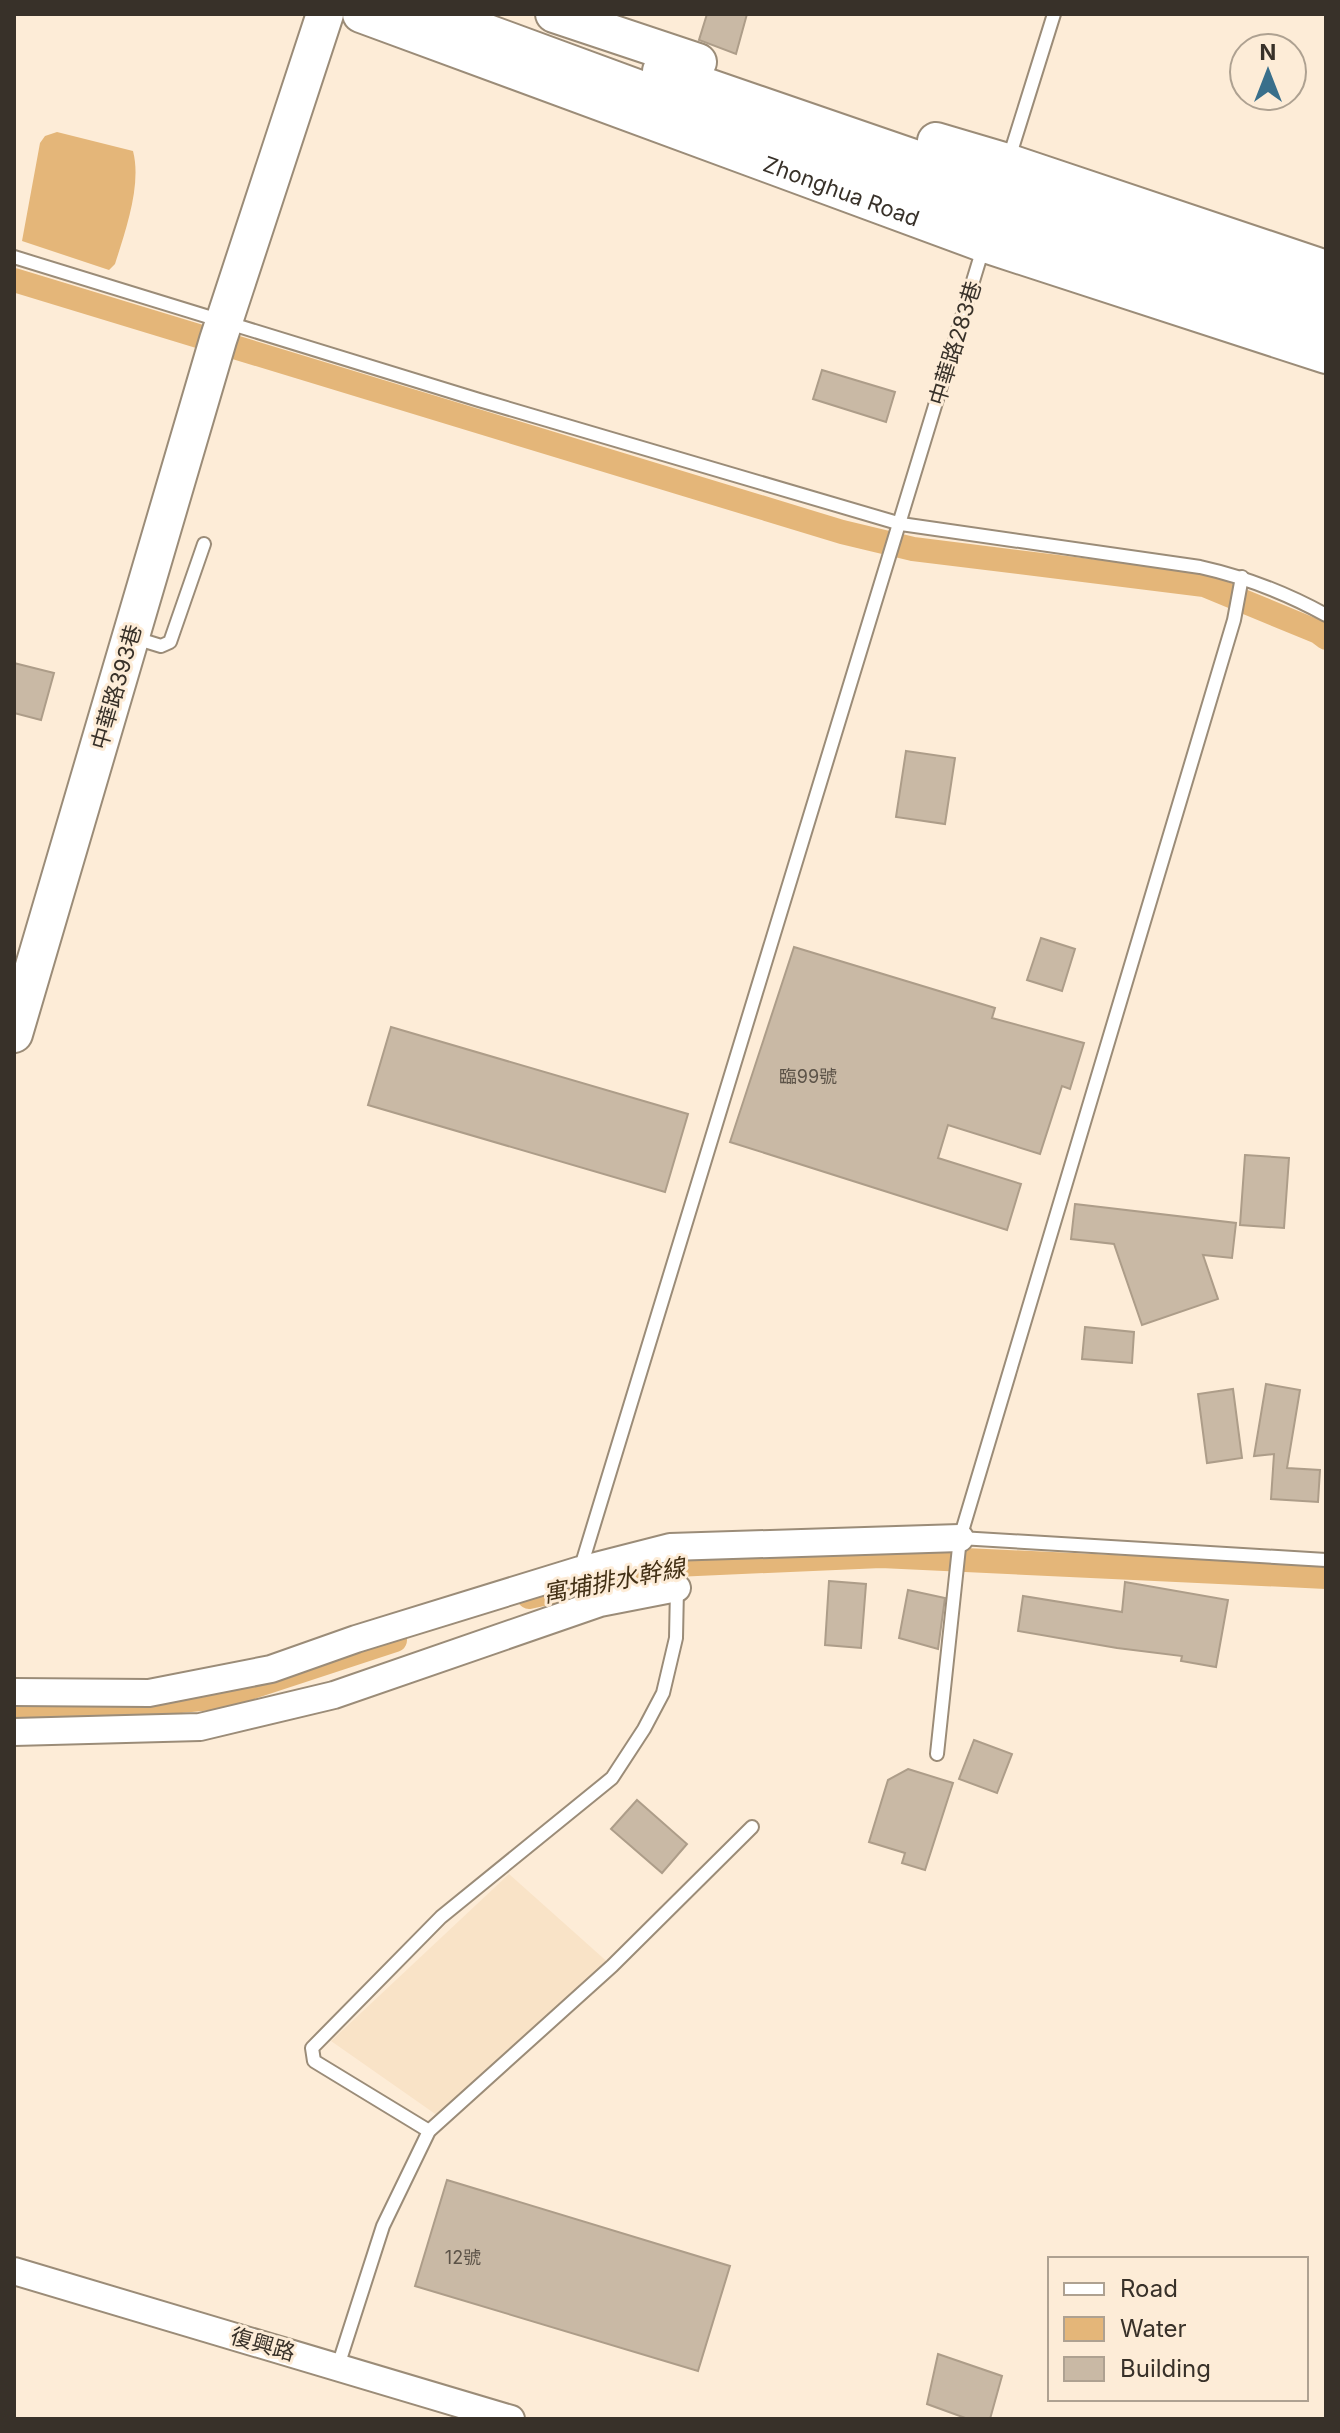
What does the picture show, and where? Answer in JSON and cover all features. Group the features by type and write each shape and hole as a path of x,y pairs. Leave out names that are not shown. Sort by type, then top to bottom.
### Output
{"main road":[{"name":"中華路393巷","path":"14,1034 221,331 325,14"},
{"name":"Zhonghua Road","path":"361,14 996,203 1326,295"},
{"name":"Zhonghua Road","path":"436,14 996,203 1326,355"},
{"name":"Zhonghua Road","path":"497,14 1326,328"},
{"name":"Zhonghua Road","path":"554,14 928,139 996,203 1326,269"}],"street":[{"path":"14,1692 149,1693 271,1669 356,1639 580,1570 670,1547 960,1538"},
{"path":"14,1732 200,1727 334,1695 600,1603 677,1588"},
{"name":"復興路","path":"14,2271 511,2419"}],"lane":[{"name":"中華路283巷","path":"580,1570 1054,14"},
{"path":"14,257 221,331 479,400 901,524 1200,567 1242,577 1326,615"},
{"path":"131,637 161,646 170,642 204,544"},
{"path":"937,1754 960,1538 1234,620 1242,577"},
{"path":"960,1538 1326,1560"},
{"path":"429,2131 314,2061 312,2048 441,1917 612,1778 663,1693 676,1638 677,1588 670,1547"},
{"path":"338,2366 383,2226 429,2131 612,1966 752,1827"}],"shaded area":[{"path":"509,1874 612,1966 441,2118 331,2041"}],"water":[{"path":"57,132 133,151 135,178 131,208 115,264 109,270 22,241 40,143 45,136"}],"building":[{"path":"707,14 747,14 736,54 699,40"},
{"path":"822,370 895,392 886,422 813,399"},
{"path":"14,663 54,673 41,720 14,713"},
{"path":"906,751 955,758 945,824 896,817"},
{"path":"1041,938 1075,949 1062,991 1027,980"},
{"path":"794,947 995,1008 992,1018 1084,1043 1070,1089 1062,1086 1040,1154 948,1125 938,1158 1021,1184 1007,1230 730,1142"},
{"path":"391,1027 688,1114 665,1192 368,1105"},
{"path":"1245,1155 1289,1158 1284,1228 1240,1225"},
{"path":"1075,1204 1236,1223 1232,1258 1203,1255 1218,1299 1142,1325 1114,1244 1071,1239"},
{"path":"1085,1327 1134,1332 1132,1363 1082,1359"},
{"path":"1266,1384 1300,1390 1287,1468 1320,1470 1318,1502 1271,1499 1274,1454 1254,1456"},
{"path":"1233,1389 1242,1458 1207,1463 1198,1394"},
{"path":"829,1581 866,1584 861,1648 825,1645"},
{"path":"1125,1582 1228,1600 1216,1667 1181,1661 1182,1656 1018,1631 1023,1596 1122,1612"},
{"path":"908,1590 945,1598 938,1649 899,1638"},
{"path":"974,1740 1012,1754 997,1793 959,1779"},
{"path":"908,1769 953,1783 925,1870 902,1863 905,1853 869,1842 888,1780"},
{"path":"637,1800 687,1844 662,1873 611,1829"},
{"path":"447,2180 730,2266 698,2371 415,2286"},
{"path":"938,2354 1002,2376 990,2419 968,2419 927,2404"}],"waterway":[{"path":"14,280 842,532 913,549 1204,585 1326,638"},
{"name":"寓埔排水幹線","path":"529,1597 675,1565 881,1556 1326,1577"},
{"name":"寓埔排水幹線","path":"14,1709 107,1708 222,1697 395,1640"}]}
